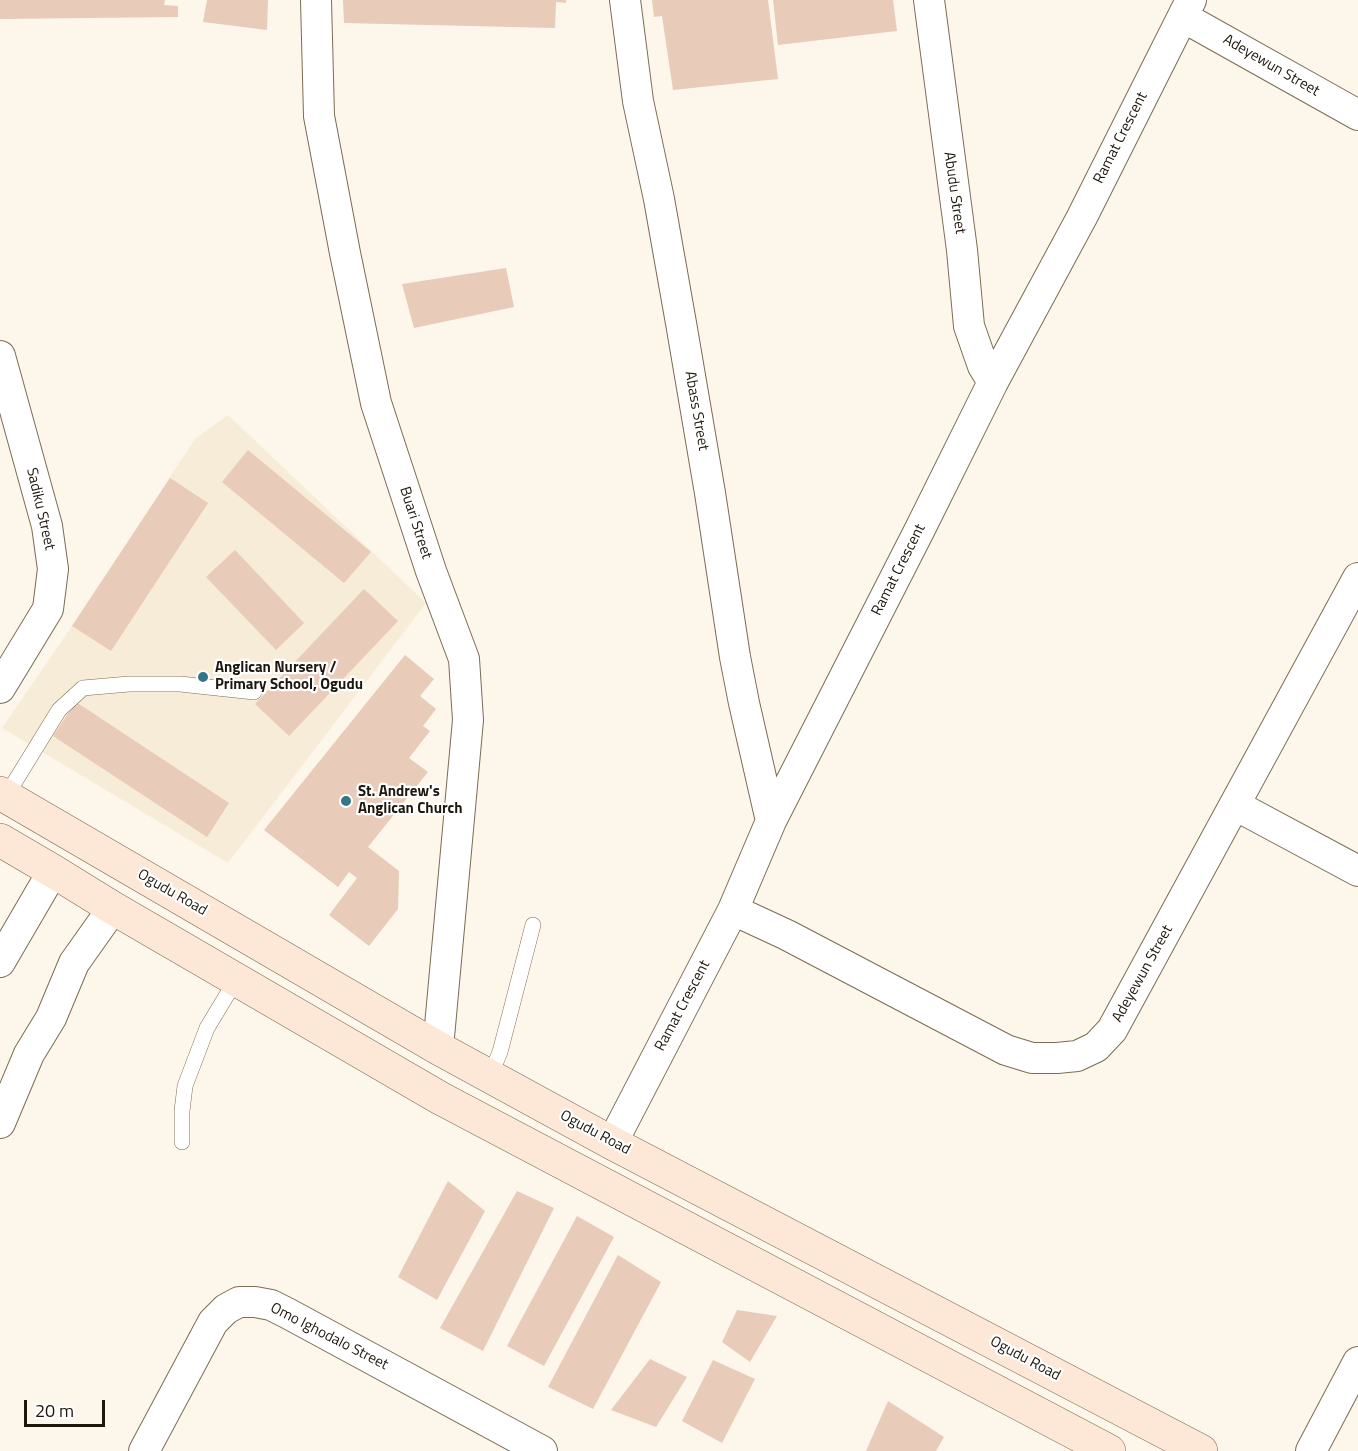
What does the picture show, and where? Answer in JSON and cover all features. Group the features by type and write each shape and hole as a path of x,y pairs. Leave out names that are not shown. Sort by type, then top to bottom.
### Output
{"main road":[{"name":"Ogudu Road","path":"3,795 438,1048 612,1143 1202,1451"},
{"path":"0,840 440,1098 1109,1451"}],"street":[{"name":"Buari Street","path":"316,0 319,116 376,403 431,571 464,659 468,720 438,1048"},
{"name":"Abass Street","path":"625,0 638,101 659,199 687,357 735,657 771,821"},
{"name":"Abudu Street","path":"929,0 962,250 969,326 983,366 993,382"},
{"name":"Ramat Crescent","path":"612,1143 733,910 771,821 993,382 1082,217 1187,8"},
{"name":"Adeyewun Street","path":"1187,8 1214,33 1358,115"},
{"name":"Sadiku Street","path":"0,356 47,526 53,569 48,609 0,687"},
{"name":"Adeyewun Street","path":"733,910 787,935 1006,1050 1032,1058 1057,1058 1077,1056 1096,1047 1112,1030 1358,578"},
{"path":"1235,805 1358,871"},
{"path":"0,962 53,871"},
{"path":"0,1123 29,1054 51,1018 74,963 113,908"},
{"name":"Omo Ighodalo Street","path":"144,1451 213,1322 226,1309 239,1302 271,1305 542,1451"},
{"path":"1311,1451 1358,1362"}],"lane":[{"path":"3,795 59,710 83,688 129,684 180,684 254,692"},
{"path":"490,1076 500,1052 533,925"},
{"path":"182,1142 182,1111 186,1086 207,1028 236,980"}],"shaded area":[{"name":"Anglican Nursery / Primary School, Ogudu","path":"228,415 426,603 228,863 2,728 195,439"}],"building":[{"path":"0,0 165,0 164,5 178,6 178,17 0,19"},
{"path":"207,0 268,0 267,30 203,22"},
{"path":"343,0 566,0 566,3 556,2 555,28 344,23"},
{"path":"652,0 768,0 778,79 673,90 662,16 654,17"},
{"path":"773,0 893,0 897,31 778,45"},
{"path":"506,268 514,307 414,328 402,284"},
{"path":"248,450 371,552 344,583 222,482"},
{"path":"170,478 208,503 111,651 72,626"},
{"path":"235,550 304,623 276,650 206,577"},
{"path":"364,589 398,621 289,736 255,704"},
{"name":"St. Andrew's Anglican Church","path":"405,655 434,679 420,696 436,709 423,726 430,731 409,758 428,772 368,847 399,871 398,909 369,946 329,915 357,878 349,872 338,887 264,830"},
{"path":"76,702 229,803 207,837 53,736"},
{"path":"448,1181 485,1211 437,1300 398,1277"},
{"path":"517,1191 554,1208 483,1351 440,1328"},
{"path":"577,1216 614,1237 544,1366 507,1346"},
{"path":"618,1255 661,1282 593,1409 548,1387"},
{"path":"737,1310 777,1316 750,1362 722,1342"},
{"path":"650,1359 687,1377 656,1427 611,1410"},
{"path":"713,1360 755,1379 722,1443 682,1421"},
{"path":"888,1401 944,1437 936,1451 866,1451"}],"place":[{"name":"Anglican Nursery / Primary School, Ogudu","path":"203,677"},
{"name":"St. Andrew's Anglican Church","path":"346,801"}]}
